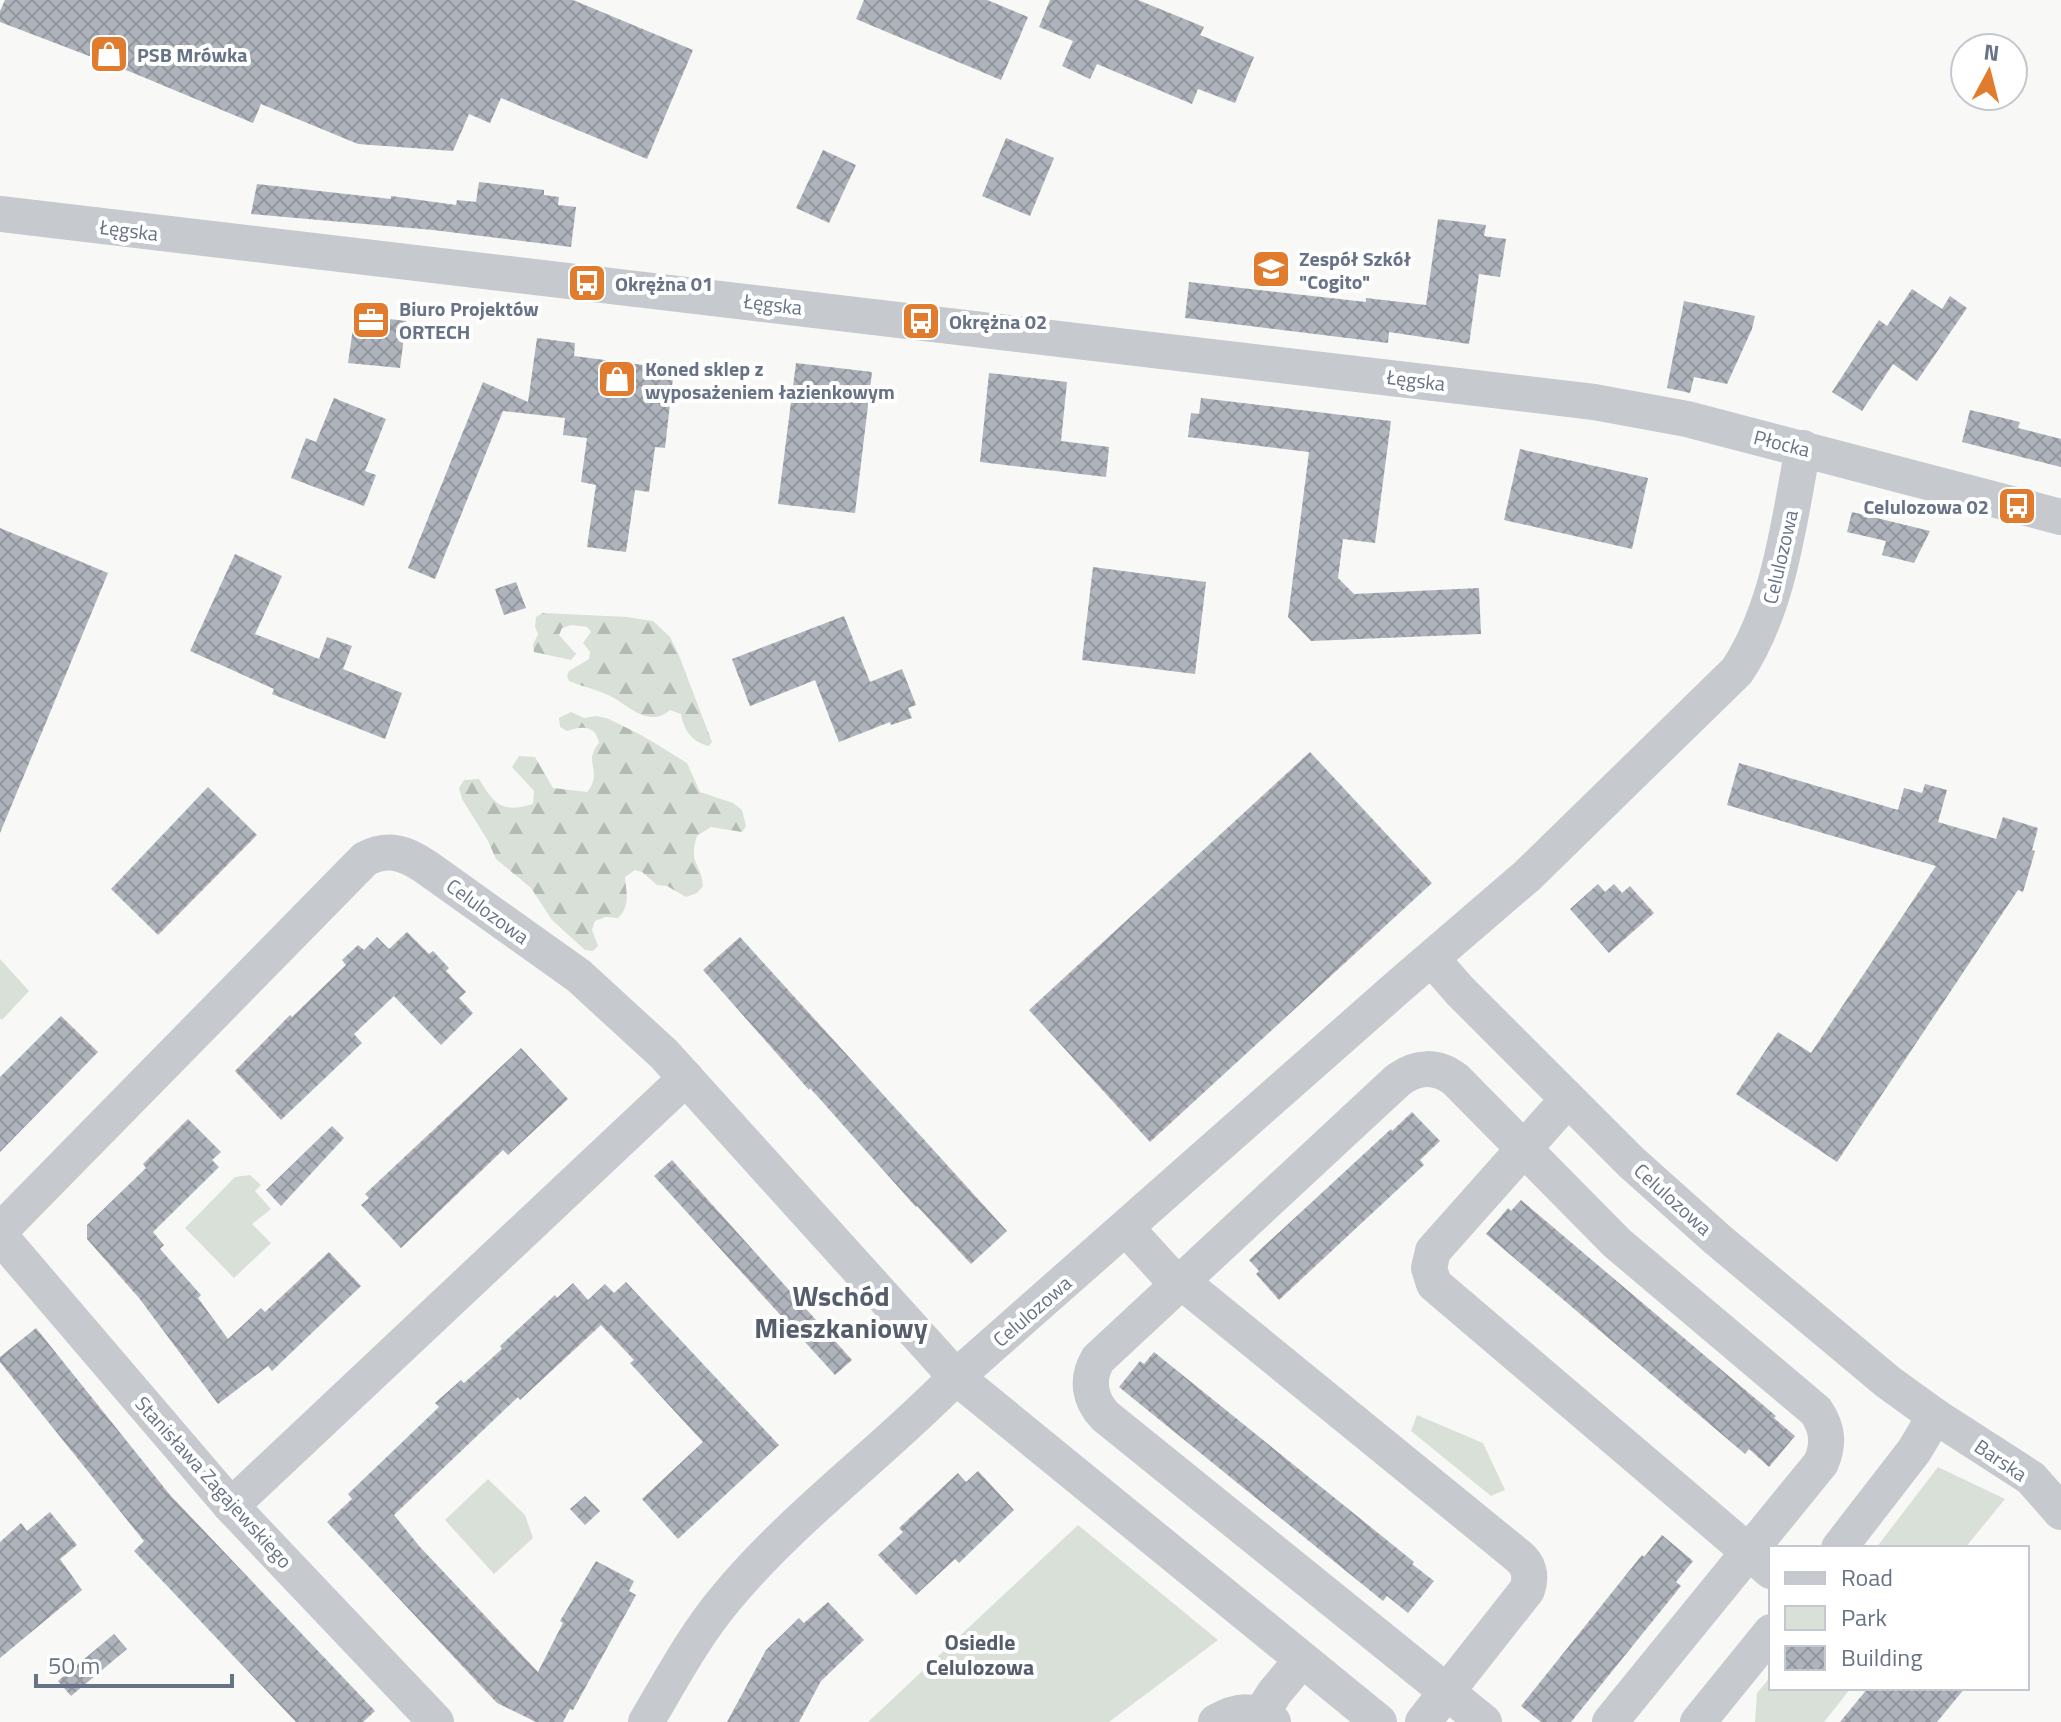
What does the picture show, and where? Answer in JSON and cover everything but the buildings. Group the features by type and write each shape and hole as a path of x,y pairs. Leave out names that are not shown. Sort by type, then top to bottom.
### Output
{"street":[{"name":"Łęgska","path":"0,214 1498,390"},
{"name":"Płocka","path":"1498,390 1635,408 1803,448 2061,517"},
{"name":"Celulozowa","path":"646,1722 706,1625 753,1568 956,1377 1527,876 1737,671 1752,649 1767,614 1803,448"},
{"name":"Celulozowa","path":"0,1233 365,859 391,851 409,856 579,976 625,1016 686,1078 956,1377"},
{"name":"Celulozowa","path":"1432,959 1631,1162 1797,1308 1935,1416"},
{"path":"1484,1722 1098,1409 1090,1384 1098,1359 1398,1080 1414,1070 1437,1069 1449,1074 1617,1243 1816,1411 1822,1420 1827,1444 1821,1463 1770,1546"},
{"path":"231,1506 686,1078"},
{"path":"1568,1099 1433,1251 1429,1268 1434,1284 1760,1562 1610,1722"},
{"path":"1126,1228 1180,1283 1523,1560 1530,1574 1527,1590 1423,1722"},
{"name":"Stanisława Zagajewskiego","path":"0,1233 231,1506 436,1722"},
{"path":"956,1377 1379,1722"},
{"path":"1841,1546 1914,1451 1935,1416"},
{"name":"Barska","path":"1935,1416 2031,1478 2061,1512"},
{"path":"1698,1722 1769,1634"},
{"path":"1216,1722 1244,1711 1267,1718 1275,1692 1302,1660"}],"green space":[{"path":"543,613 653,621 670,637 678,653 712,742 709,746 690,735 681,714 670,710 653,717 645,716 606,694 569,681 569,671 589,659 590,652 583,643 591,632 587,627 572,625 562,628 559,635 576,654 571,660 534,652 533,645 538,634 536,617"},
{"path":"571,712 584,718 597,716 609,719 687,763 700,792 733,803 742,810 746,826 742,832 711,827 697,836 694,858 703,886 697,893 686,897 667,886 657,885 635,870 625,877 625,909 618,918 606,917 595,921 592,930 598,946 593,951 585,950 552,920 531,888 496,859 462,799 459,788 464,780 479,779 490,796 501,805 514,808 533,804 534,791 512,767 519,756 535,757 553,788 587,792 594,779 592,756 599,743 591,730 577,728 567,731 560,727 559,718"},
{"path":"0,959 29,991 2,1020 0,1018"},
{"path":"250,1175 261,1185 255,1191 271,1209 252,1224 271,1243 234,1278 185,1228 235,1177"},
{"path":"1417,1415 1483,1443 1505,1490 1491,1496 1411,1431"},
{"path":"1938,1467 2005,1499 1967,1546 1878,1546"},
{"path":"488,1479 525,1515 533,1538 494,1574 445,1520"},
{"path":"1078,1525 1218,1640 1109,1722 868,1722"},
{"path":"1769,1678 1769,1690 1849,1690 1824,1722 1755,1722 1757,1693"}],"place":[{"name":"PSB Mrówka","path":"109,54"},
{"name":"Zespół Szkół \"Cogito\"","path":"1271,269"},
{"name":"Okrężna 01","path":"587,283"},
{"name":"Biuro Projektów ORTECH","path":"371,320"},
{"name":"Okrężna 02","path":"921,321"},
{"name":"Koned sklep z wyposażeniem łazienkowym","path":"617,379"},
{"name":"Celulozowa 02","path":"2017,506"}],"district":[{"name":"Wschód Mieszkaniowy","path":"841,1311"},
{"name":"Osiedle Celulozowa","path":"980,1654"}]}
